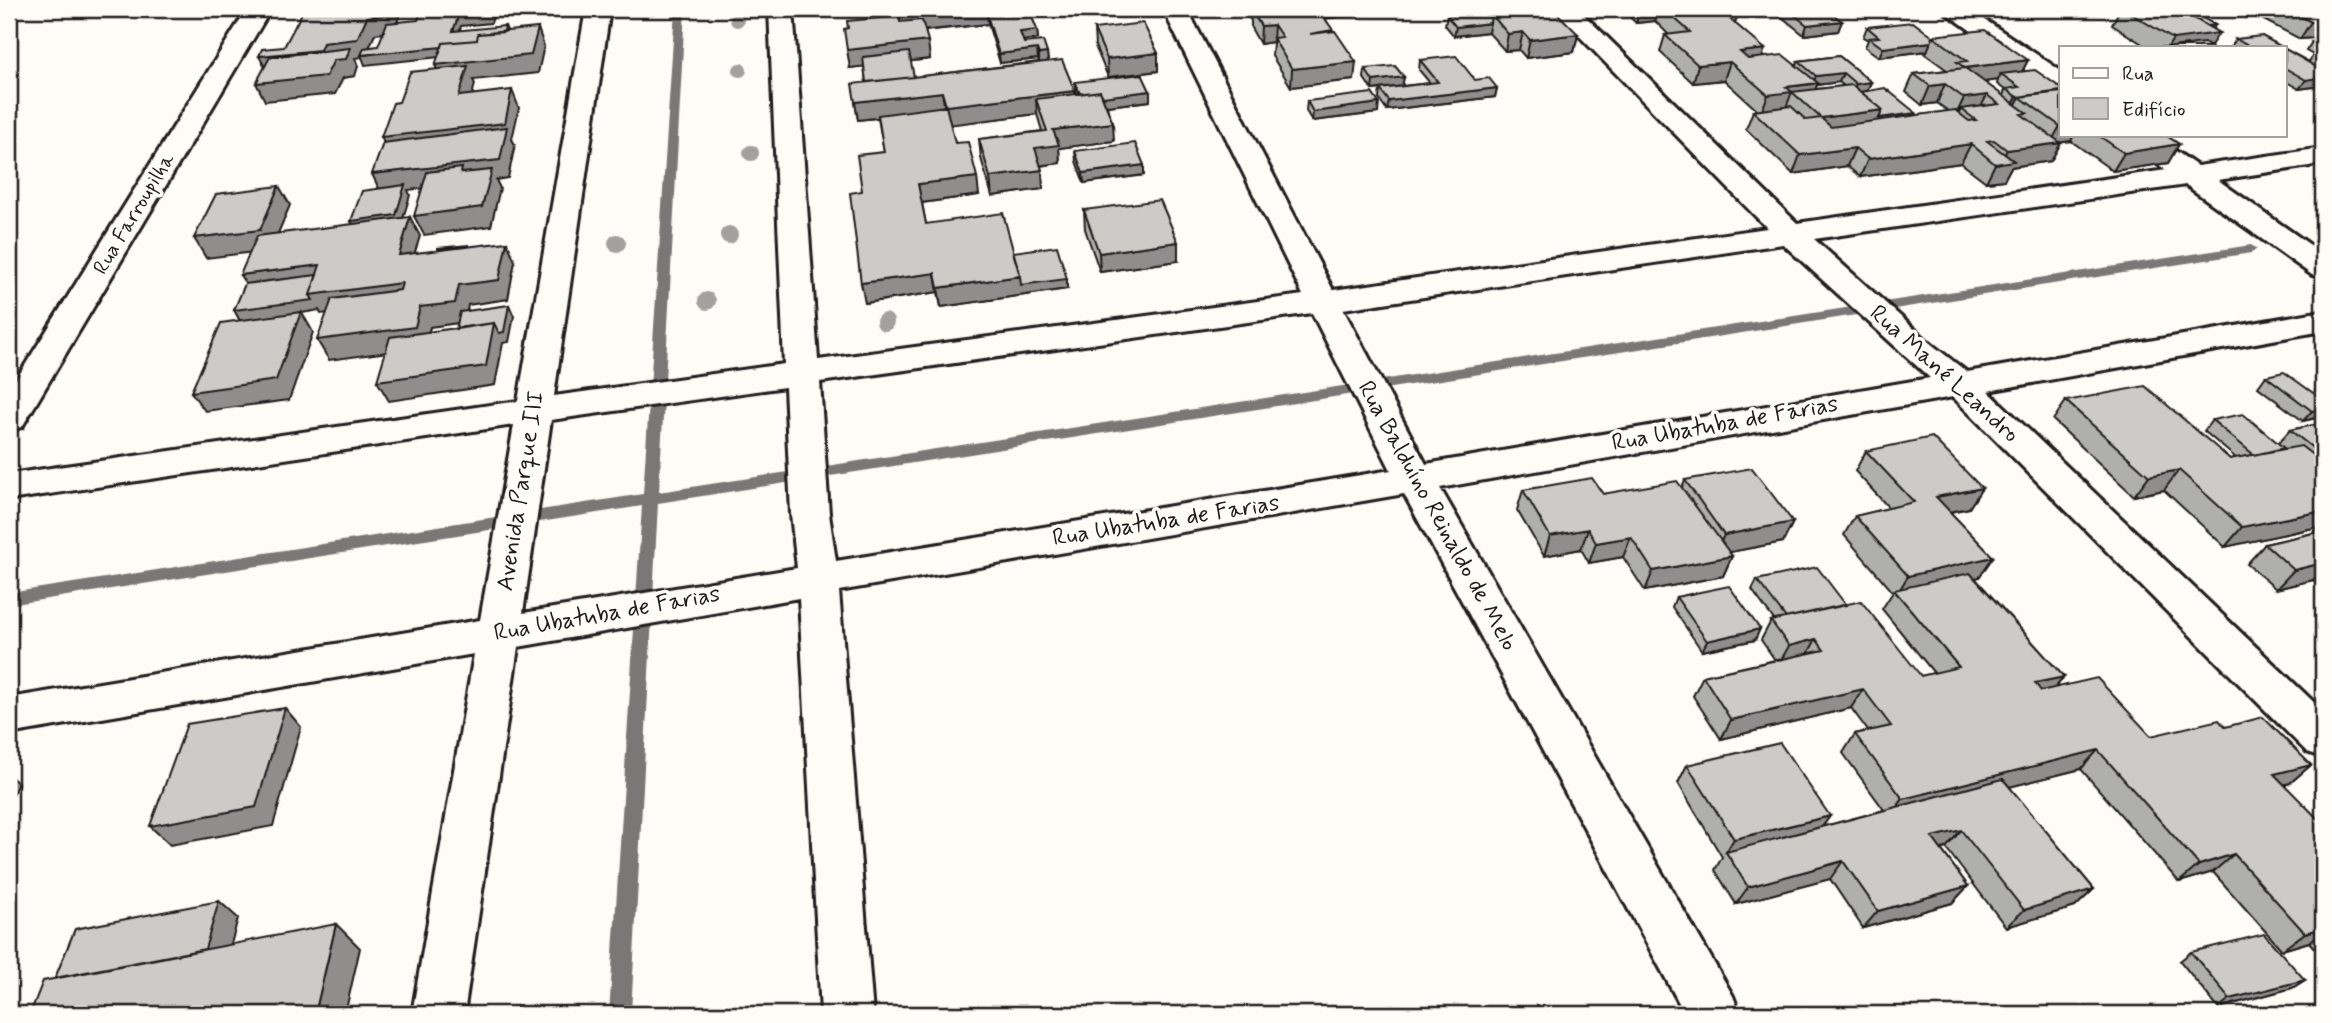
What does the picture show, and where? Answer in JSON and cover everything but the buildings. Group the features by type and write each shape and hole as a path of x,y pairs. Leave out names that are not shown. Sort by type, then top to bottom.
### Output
{"street":[{"name":"Rua Farroupilha","path":"9,419 259,9"},
{"name":"Avenida Parque III","path":"438,1014 598,9"},
{"path":"781,9 810,513 818,579 847,1014"},
{"name":"Rua Balduíno Reinaldo de Melo","path":"1175,9 1383,421 1714,1014"},
{"name":"Rua Mané Leandro","path":"1565,9 1789,233 1918,351 1959,383 2323,739"},
{"path":"1953,9 2059,82"},
{"path":"2136,136 2323,268"},
{"path":"9,487 627,397 1321,302 2323,156"},
{"name":"Rua Ubatuba de Farias","path":"9,716 1415,479 2323,321"}],"waterway":[{"path":"651,499 680,9"},
{"path":"651,499 2251,249"},
{"path":"9,599 651,499"},
{"path":"620,1014 651,499"}]}
